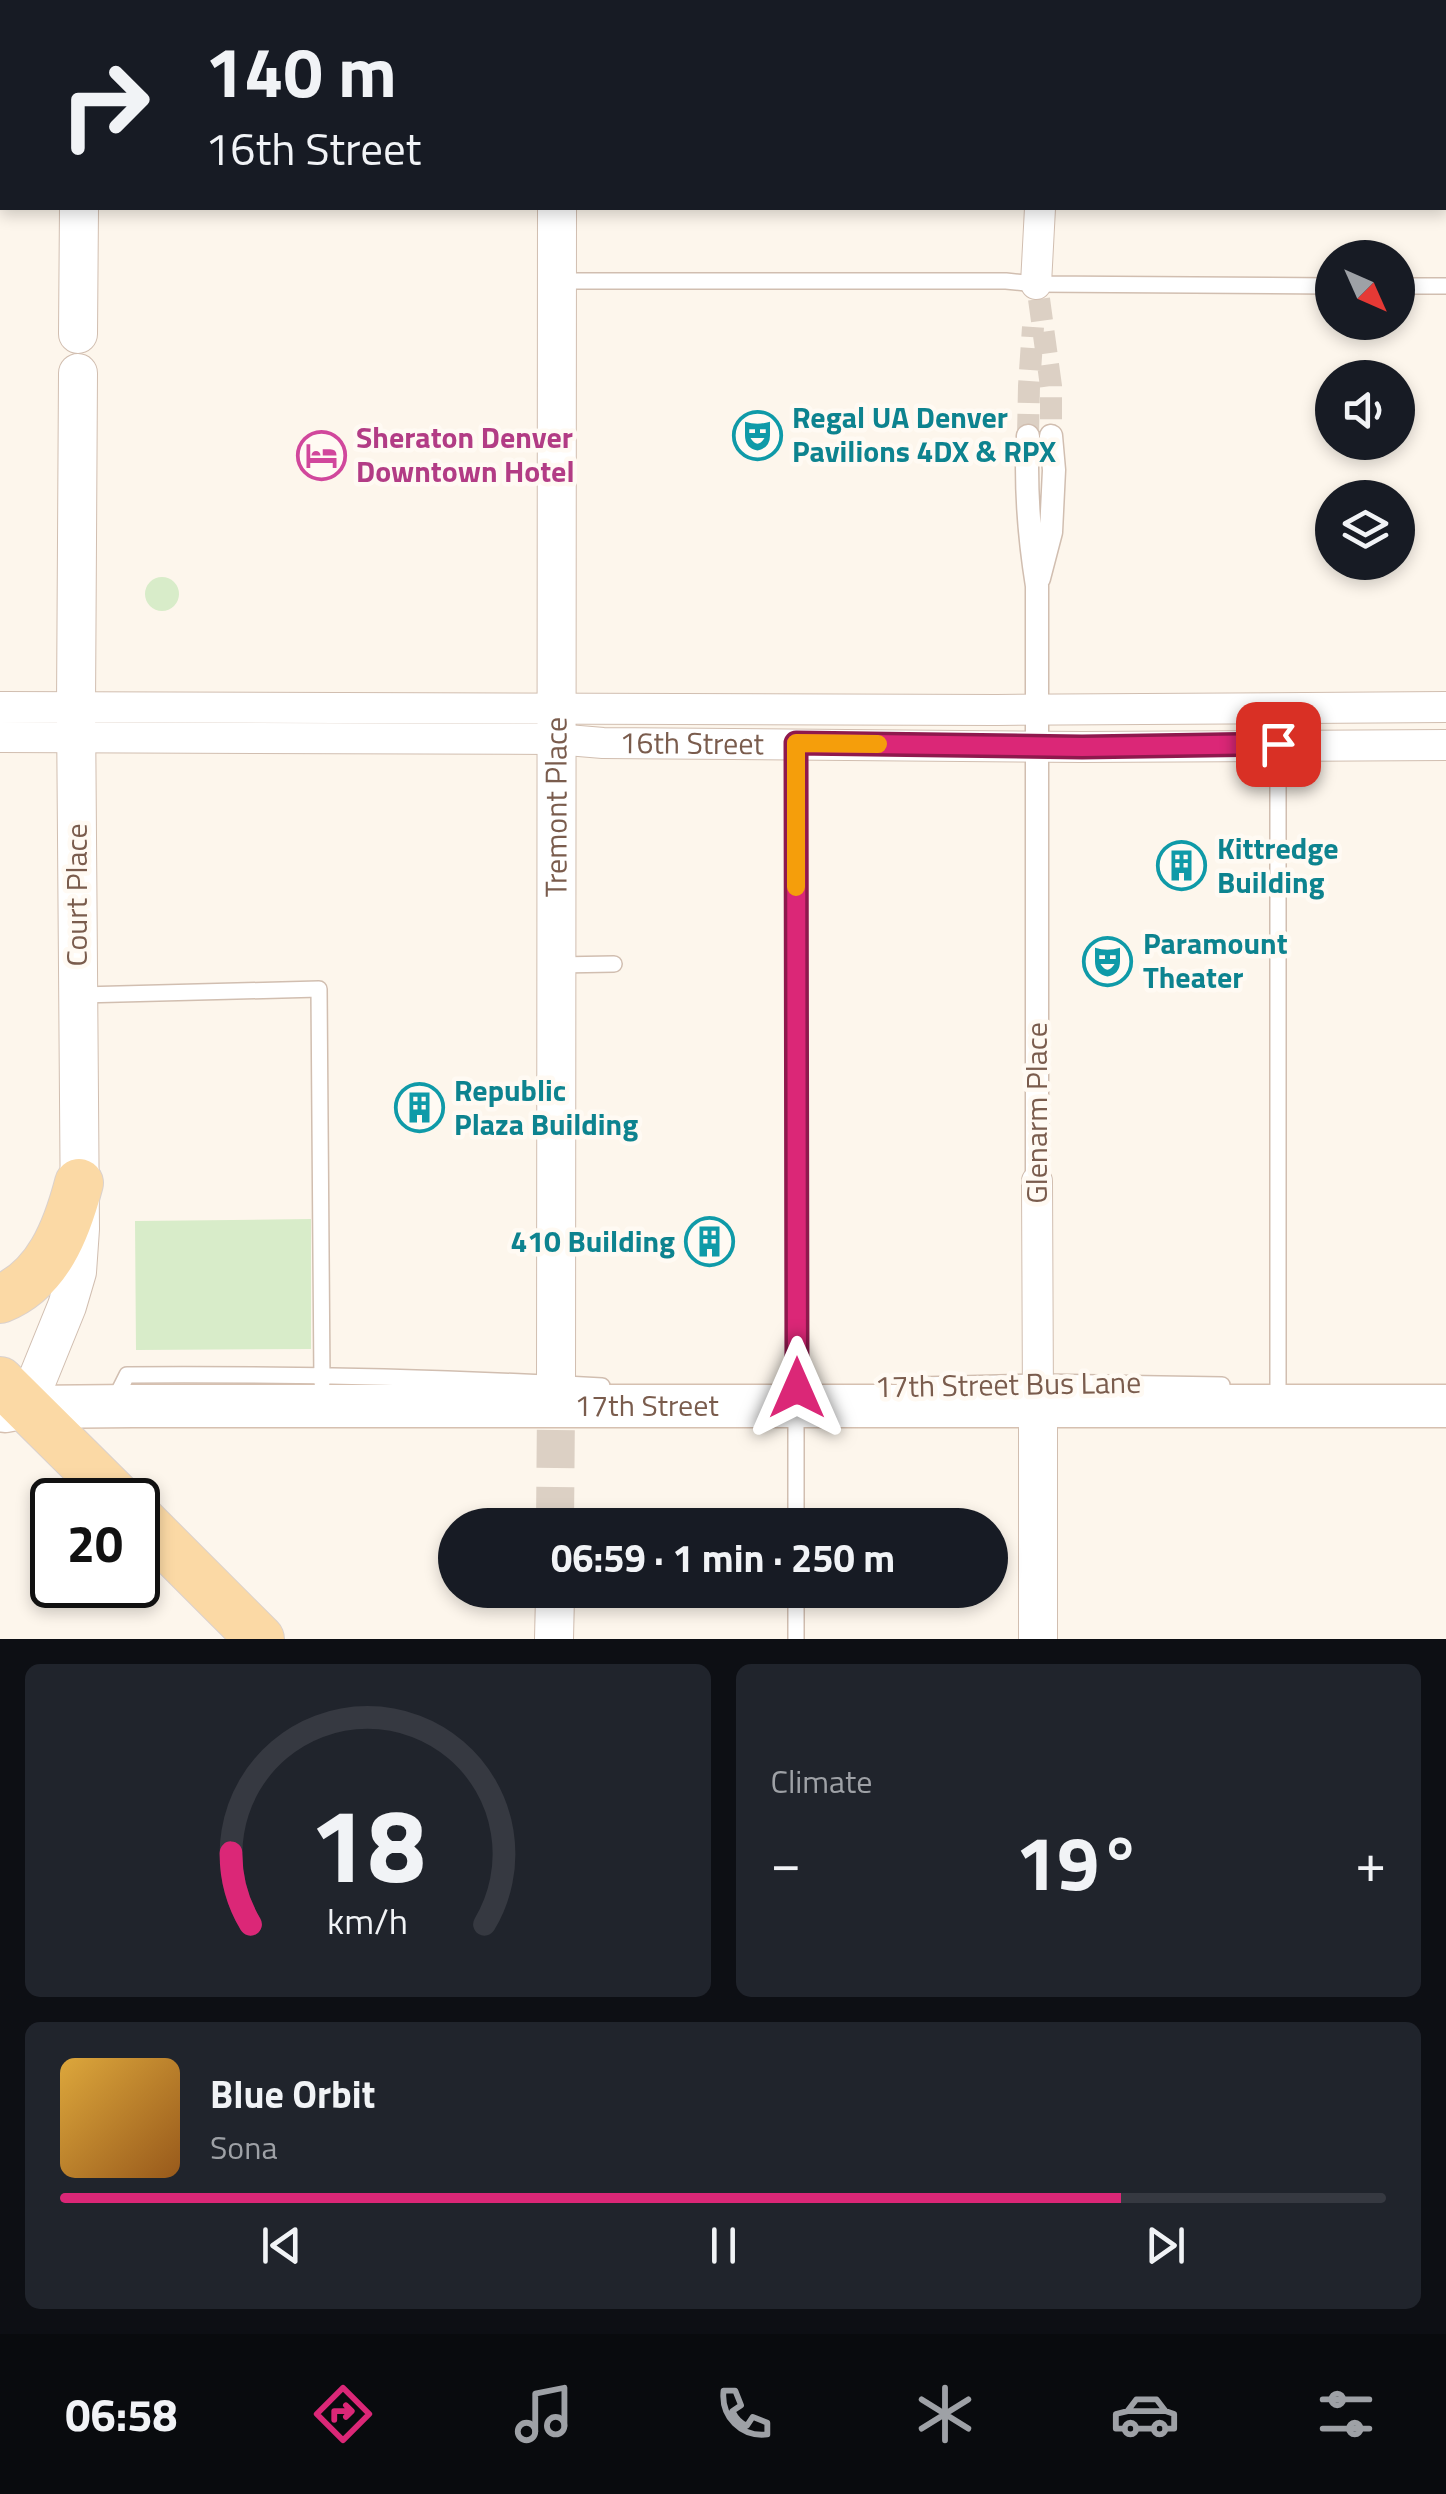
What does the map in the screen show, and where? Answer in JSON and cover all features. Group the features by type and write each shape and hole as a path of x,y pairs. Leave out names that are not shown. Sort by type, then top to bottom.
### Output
{"main road":[{"path":"0,1299 24,1286 51,1254 71,1214 79,1182"},
{"name":"17th Street","path":"9,1400 110,1407 322,1390 556,1395 1278,1391 1437,1398"},
{"path":"9,1400 96,1478"},
{"path":"160,1539 260,1639"}],"street":[{"path":"74,321 79,210"},
{"name":"Tremont Place","path":"556,1395 557,210"},
{"path":"1036,294 1040,210"},
{"name":"Court Place","path":"9,1400 67,1306 77,1272 80,1229 78,373"},
{"name":"Glenarm Place","path":"1038,1639 1036,586 1051,532 1054,470 1040,436"},
{"name":"16th Street","path":"0,707 76,723"},
{"name":"16th Street","path":"0,738 76,723 556,723 1037,710 1446,707"},
{"name":"16th Street","path":"556,723 603,743 1446,745"},
{"path":"554,1639 555,1608"}],"lane":[{"path":"557,280 1006,281 1036,294 1315,286"},
{"path":"1415,286 1446,286"},
{"path":"796,743 796,1508"},
{"path":"1278,744 1278,1391"},
{"path":"557,964 614,964"},
{"path":"77,995 320,990 322,1390"},
{"name":"17th Street Bus Lane","path":"896,1386 1038,1394 1239,1386"},
{"path":"556,1395 622,1387"},
{"path":"677,1390 746,1390"},
{"path":"1437,1398 1446,1390"},
{"path":"796,1608 796,1639"}],"green space":[{"path":"162,577 174,582 179,594 174,606 162,611 150,606 145,594 150,582"},
{"path":"311,1219 311,1349 136,1350 135,1221"}],"tunnel":[{"path":"1039,299 1051,386 1051,436"},
{"path":"1028,436 1033,327"},
{"path":"555,1508 556,1407"}],"slow traffic":[{"path":"796,887 796,743 878,744"}],"place":[{"name":"Regal UA Denver Pavilions 4DX & RPX","path":"757,435"},
{"name":"Sheraton Denver Downtown Hotel","path":"321,455"},
{"name":"Kittredge Building","path":"1182,866"},
{"name":"Paramount Theater","path":"1108,961"},
{"name":"Republic Plaza Building","path":"419,1108"},
{"name":"410 Building","path":"710,1242"}],"route":[{"path":"797,1388 796,743 1082,747 1278,744"}]}
